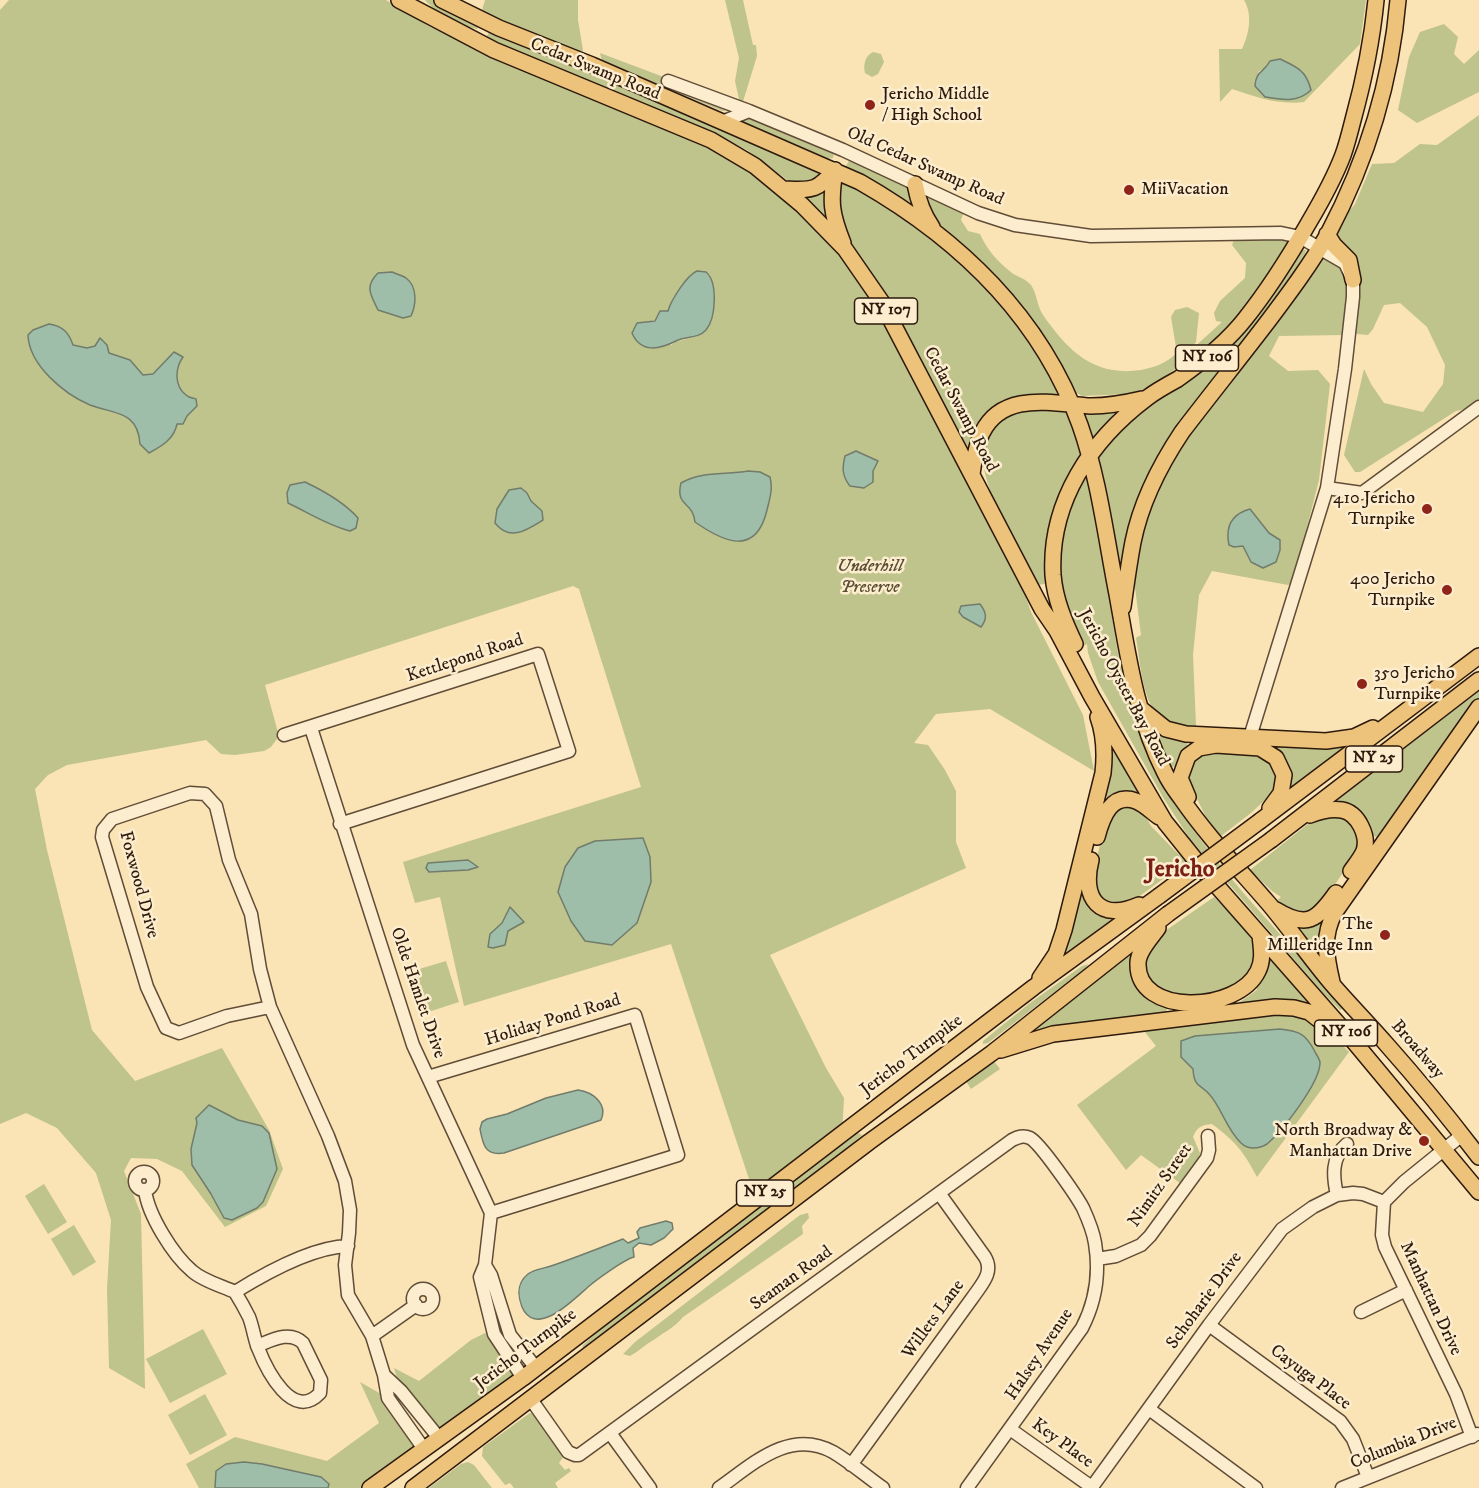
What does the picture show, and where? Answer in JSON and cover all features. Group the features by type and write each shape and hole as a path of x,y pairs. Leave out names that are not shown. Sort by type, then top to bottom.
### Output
{"main road":[{"name":"Cedar Swamp Road","path":"399,0 494,50 711,140 755,166 784,189 845,249 881,301 1042,609 1058,631 1092,696 1165,822 1210,878"},
{"name":"Cedar Swamp Road","path":"442,0 499,28 592,65 835,170 885,196 974,263 1016,311 1055,371 1079,423 1089,454 1129,667 1145,727 1166,776 1201,828"},
{"name":"Jericho Oyster Bay Road","path":"1210,878 1170,815 1078,651 1062,614 1053,576 1057,532 1070,490 1089,454 1111,428 1148,397 1202,361 1244,321 1280,271 1323,197 1343,155 1365,78 1372,42 1376,0"},
{"name":"Jericho Oyster Bay Road","path":"1121,619 1137,527 1152,484 1166,457 1182,432 1297,282 1324,240 1357,173 1378,114 1392,53 1398,0"},
{"path":"784,189 808,190 821,186 835,170"},
{"path":"835,170 831,196 832,213 845,249"},
{"path":"915,184 926,218 939,236"},
{"path":"1324,240 1349,260 1353,280"},
{"path":"972,474 982,433 990,421 1014,405 1028,402 1093,406 1119,404 1148,397"},
{"name":"Jericho Turnpike","path":"370,1488 523,1378 1034,987 1479,656"},
{"name":"NY 25","path":"413,1488 992,1053 1168,914 1271,840 1479,680"},
{"path":"1034,987 1056,954 1064,930 1102,773 1104,762 1102,728 1092,696"},
{"path":"1332,985 1325,952 1326,933 1335,912 1479,707"},
{"path":"1140,708 1166,729 1186,734 1326,741 1354,736 1395,718"},
{"path":"1201,828 1180,778 1188,756 1208,745 1260,748 1276,758 1282,768 1284,783 1281,793 1260,821"},
{"path":"1159,896 1124,911 1103,909 1094,902 1087,879 1102,818 1111,805 1120,800 1137,801 1165,822"},
{"path":"1271,906 1286,916 1302,921 1314,919 1326,907 1364,850 1363,830 1358,821 1344,810 1327,809 1298,818"},
{"name":"Broadway","path":"1201,828 1271,906 1332,985 1421,1084 1462,1135"},
{"name":"NY 106","path":"1210,878 1355,1043 1479,1192"},
{"path":"1168,914 1140,954 1138,967 1141,979 1150,990 1187,1004 1210,1002 1241,989 1258,972 1262,955 1260,935"},
{"path":"992,1053 1053,1034 1275,1007 1309,1012 1338,1035 1355,1043"},
{"path":"912,1080 926,1101"},
{"name":"NY 106","path":"1462,1135 1479,1157"}],"street":[{"name":"Old Cedar Swamp Road","path":"668,81 749,111 843,150 995,220 1054,232 1091,236 1281,233 1324,240"},
{"path":"722,122 749,111"},
{"path":"835,170 843,150"},
{"path":"1250,737 1327,488 1345,369 1353,280"},
{"path":"1327,488 1362,493 1479,407"},
{"name":"Kettlepond Road","path":"284,735 538,654 569,751 340,824"},
{"name":"Olde Hamlet Drive","path":"311,728 413,1045 491,1213"},
{"name":"Foxwood Drive","path":"270,1007 227,1016 180,1033 166,1028 147,987 102,837 103,830 112,819 190,793 205,794 216,806 229,860 251,914 260,969 270,1007 328,1137 345,1181 350,1210 345,1264 348,1295 372,1336 384,1375 388,1398 424,1449"},
{"name":"Holiday Pond Road","path":"428,1077 635,1015 678,1155 491,1213"},
{"path":"1384,1202 1404,1182 1462,1135"},
{"name":"Nimitz Street","path":"1097,1259 1131,1251 1150,1236 1207,1158 1208,1136"},
{"name":"Seaman Road","path":"530,1398 568,1452 575,1455 583,1452 1018,1137 1030,1138"},
{"name":"Halsey Avenue","path":"967,1488 1082,1328 1093,1301 1097,1282 1097,1259 1091,1225 1082,1206 1039,1145 1030,1138"},
{"path":"1337,1195 1334,1168 1339,1150 1347,1144"},
{"path":"145,1190 146,1200 162,1234 193,1272 235,1292 249,1317 257,1346 268,1371 283,1390 294,1400 301,1402 309,1401 320,1393 321,1380 303,1343 298,1338 287,1336 257,1346"},
{"name":"Willets Lane","path":"851,1465 989,1272 985,1257 939,1193"},
{"name":"Schoharie Drive","path":"1093,1487 1209,1325 1282,1229 1313,1207 1337,1195 1363,1194 1384,1202"},
{"name":"Manhattan Drive","path":"1384,1202 1382,1235 1385,1247 1476,1435"},
{"path":"491,1213 485,1265 480,1277 494,1334 523,1378"},
{"path":"235,1292 300,1259 335,1246 348,1246"},
{"path":"485,1265 491,1275 510,1335 536,1368"},
{"path":"1361,1312 1406,1290"},
{"path":"372,1336 416,1305"},
{"name":"Cayuga Place","path":"1209,1325 1340,1421 1353,1439 1368,1478"},
{"name":"Foxwood Drive","path":"384,1375 401,1391 439,1438"},
{"path":"1149,1409 1256,1488"},
{"name":"Key Place","path":"1011,1429 1093,1487"},
{"path":"610,1433 651,1488"},
{"name":"Columbia Drive","path":"1342,1488 1476,1435"},
{"path":"719,1488 767,1454 794,1444 816,1446 832,1452 883,1488"}],"green space":[{"name":"Underhill Preserve","path":"9,0 386,0 430,27 718,149 761,177 804,213 856,273 882,316 1019,577 1031,612 1083,715 1094,771 990,709 936,714 914,743 928,745 956,791 956,842 966,868 770,955 826,1068 844,1098 842,1134 756,1200 671,944 464,1006 440,897 415,903 403,862 641,787 579,589 573,586 265,685 279,736 271,747 264,751 235,755 221,754 206,740 67,765 48,775 35,789 47,850 92,1030 135,1081 222,1048 269,1130 283,1169 266,1206 225,1227 182,1171 157,1159 131,1158 124,1171 141,1214 145,1389 109,1368 107,1289 111,1220 96,1173 57,1128 26,1113 0,1124 0,10","holes":["697,271 710,275 715,294 712,315 698,336 671,345 637,323 655,320 666,314 672,299 688,280"]},
{"path":"425,0 434,0 479,25 477,29 449,18 435,10"},
{"path":"485,0 578,0 578,20 583,50 580,55 480,17"},
{"path":"725,0 743,0 753,45 756,45 757,56 741,108 735,81 739,58"},
{"path":"1244,0 1366,0 1360,44 1304,102 1276,101 1232,89 1220,102 1219,49 1242,49 1249,24","holes":["1280,59 1303,71 1292,100 1258,72"]},
{"path":"1444,24 1458,37 1454,54 1464,64 1479,50 1479,92 1417,123 1398,110 1409,57 1420,32"},
{"path":"489,32 556,60 585,68 822,169 825,180 794,185 747,150 489,40 487,36"},
{"path":"873,52 881,54 884,62 878,74 872,77 865,73 864,67 866,58"},
{"path":"600,53 669,79 736,110 722,111 602,61"},
{"path":"747,115 834,152 833,158 826,159 736,122"},
{"path":"1479,115 1479,402 1456,411 1360,472 1355,472 1344,455 1364,369 1384,403 1423,412 1443,384 1445,365 1427,327 1400,303 1384,305 1368,335 1357,334 1354,331 1357,272 1335,234 1343,218 1355,204 1372,164 1394,163 1420,144 1437,145"},
{"path":"850,159 911,186 919,211 845,168"},
{"path":"841,177 916,223 988,287 1019,325 1063,398 1008,401 969,457 842,226 837,202"},
{"path":"916,186 965,209 961,220 968,231 980,234 998,260 1012,273 1031,285 1039,308 1062,340 1084,359 1109,369 1124,371 1146,369 1165,362 1177,353 1171,317 1175,310 1187,307 1199,313 1196,342 1191,350 1222,322 1216,321 1214,313 1220,301 1245,278 1246,263 1232,245 1235,238 1285,238 1289,246 1255,298 1226,329 1163,378 1142,390 1128,394 1082,396 1069,389 1035,334 941,236"},
{"path":"827,190 834,227 802,199 803,196 821,194"},
{"path":"1306,250 1304,258 1249,338 1186,417 1121,581 1094,456 1138,414 1211,363 1242,332 1274,294 1297,254"},
{"path":"1324,259 1338,261 1346,270 1348,288 1344,335 1279,336 1269,356 1288,371 1318,370 1330,384 1319,480 1293,582 1288,585 1212,571 1199,595 1193,655 1196,726 1173,726 1155,712 1149,701 1136,638 1141,635 1134,579 1138,547 1148,507 1187,431 1317,263","holes":["1250,509 1269,533 1280,540 1251,562 1243,546"]},
{"path":"1014,409 1068,409 1084,454 1049,583 1038,585 1009,534 984,471 982,452 987,432 1005,414"},
{"path":"1080,410 1114,412 1110,424 1093,444"},
{"path":"1085,471 1088,473 1095,509 1121,668 1134,716 1160,776 1202,842 1253,904 1332,993 1343,1008 1340,1010 1190,839 1164,799 1098,682 1087,644 1080,648 1062,598 1060,559 1065,521"},
{"path":"1479,689 1479,700 1380,839 1370,834 1338,803 1336,798"},
{"path":"1151,723 1186,737 1188,749 1177,766 1172,767"},
{"path":"1265,742 1352,743 1286,795 1282,758 1284,755"},
{"path":"1112,745 1142,797 1110,799 1102,793 1109,747"},
{"path":"1200,752 1261,752 1278,766 1275,796 1268,797 1221,836 1207,819 1197,799 1188,791 1186,770"},
{"path":"1121,802 1143,812 1151,826 1186,862 1133,901 1116,906 1099,898 1092,876 1108,814"},
{"path":"1329,813 1353,821 1360,847 1318,910 1313,914 1285,911 1276,901 1281,897 1250,870 1318,816"},
{"path":"1081,878 1097,913 1103,918 1112,917 1113,920 1053,969"},
{"path":"1214,897 1239,923 1254,945 1255,961 1244,980 1228,990 1192,998 1178,996 1153,983 1143,973 1148,947 1155,938"},
{"path":"1320,920 1324,922 1322,954 1319,955 1293,922"},
{"path":"1137,947 1133,961 1166,1003 1167,1014 1034,1032 1032,1030"},
{"path":"1270,956 1321,1013 1243,1006 1240,1002 1257,990 1254,984 1266,959"},
{"path":"446,961 459,1002 419,1015 406,973"},
{"path":"1088,964 1086,968 988,1043 983,1044 983,1041 1030,1003"},
{"path":"1293,1012 1323,1025 1349,1052 1257,1177 1238,1147 1212,1124 1200,1127 1193,1137 1200,1153 1199,1157 1180,1183 1141,1155 1126,1170 1077,1105 1156,1046 1141,1027"},
{"path":"989,1055 1000,1069 971,1089 962,1075"},
{"path":"858,1133 862,1135 836,1159 584,1348 582,1346 609,1321"},
{"path":"44,1184 67,1222 48,1234 25,1196"},
{"path":"808,1213 809,1218 802,1226 803,1234 630,1356 623,1354 635,1342 800,1215"},
{"path":"74,1225 96,1262 73,1276 51,1239"},
{"path":"203,1329 227,1374 170,1403 146,1359"},
{"path":"489,1331 519,1381 439,1438 401,1391 394,1368 419,1381 471,1340"},
{"path":"360,1382 388,1398 424,1449 370,1488 328,1488 328,1483 321,1477 282,1468 216,1471 215,1488 199,1488 186,1464 235,1437 327,1461 379,1423"},
{"path":"205,1394 227,1435 190,1455 168,1415"},
{"path":"530,1413 534,1414 564,1456 559,1463 565,1470 569,1468 571,1471 555,1483 558,1488 514,1488 510,1483 505,1485 482,1456 483,1447"},
{"path":"468,1462 474,1465 492,1488 429,1488 461,1464"}],"shaded area":[{"path":"1280,59 1300,70 1311,90 1295,99 1265,97 1255,86 1257,77 1270,61"},
{"path":"697,271 706,272 710,277 714,292 714,309 706,330 699,335 657,348 640,344 632,333 637,323 655,321 660,311 668,311 680,288"},
{"path":"392,272 406,278 413,286 415,302 411,316 403,318 378,310 373,300 370,287 374,278 378,273"},
{"path":"49,324 65,331 73,345 87,348 95,346 100,338 107,345 109,353 130,360 143,375 153,374 174,352 183,357 177,371 179,387 187,396 196,399 197,406 183,424 177,424 167,442 149,453 140,444 135,425 129,419 115,412 90,405 69,394 41,367 34,357 28,335 33,330"},
{"path":"856,451 878,461 873,471 873,482 864,488 850,486 844,475 845,456"},
{"path":"760,472 770,477 771,482 767,510 762,525 755,534 747,540 728,540 695,522 694,515 680,496 681,483 705,475"},
{"path":"305,482 333,497 352,512 358,518 356,528 350,531 288,503 287,493 290,485"},
{"path":"521,488 542,511 543,520 519,532 507,532 495,523 497,509 509,490"},
{"path":"1250,509 1269,533 1280,540 1276,562 1263,568 1251,562 1243,546 1229,545 1228,532 1231,522 1239,514"},
{"path":"980,604 985,615 985,621 981,627 963,617 959,612 961,606"},
{"path":"643,838 650,857 651,882 637,923 612,945 585,941 571,921 558,892 565,867 578,848 595,841"},
{"path":"468,860 478,867 468,870 429,872 426,868 428,863"},
{"path":"510,907 524,922 508,931 505,945 488,947 490,934 502,923"},
{"path":"1280,1029 1304,1036 1320,1060 1319,1071 1300,1106 1282,1129 1267,1144 1250,1148 1236,1138 1214,1101 1196,1083 1193,1069 1181,1057 1181,1041 1195,1036"},
{"path":"578,1090 589,1093 598,1100 603,1114 601,1120 504,1153 493,1153 486,1148 480,1129 482,1122 546,1098"},
{"path":"209,1105 238,1120 262,1126 269,1133 277,1169 263,1202 257,1208 232,1220 224,1218 192,1165 191,1149 196,1118"},
{"path":"666,1221 672,1223 673,1229 664,1238 651,1245 639,1243 633,1248 634,1257 604,1275 555,1314 536,1319 528,1316 522,1307 519,1298 520,1285 524,1277 531,1272 623,1239 628,1243 639,1238 637,1232 640,1228"},
{"path":"244,1462 321,1477 329,1484 328,1488 215,1488 216,1471 226,1464"}],"place":[{"name":"Jericho Middle / High School","path":"870,105"},
{"name":"MiiVacation","path":"1129,190"},
{"name":"410 Jericho Turnpike","path":"1427,509"},
{"name":"400 Jericho Turnpike","path":"1447,590"},
{"name":"350 Jericho Turnpike","path":"1362,684"},
{"name":"The Milleridge Inn","path":"1385,935"},
{"name":"North Broadway & Manhattan Drive","path":"1424,1141"}],"district":[{"name":"Jericho","path":"1180,871"}]}
